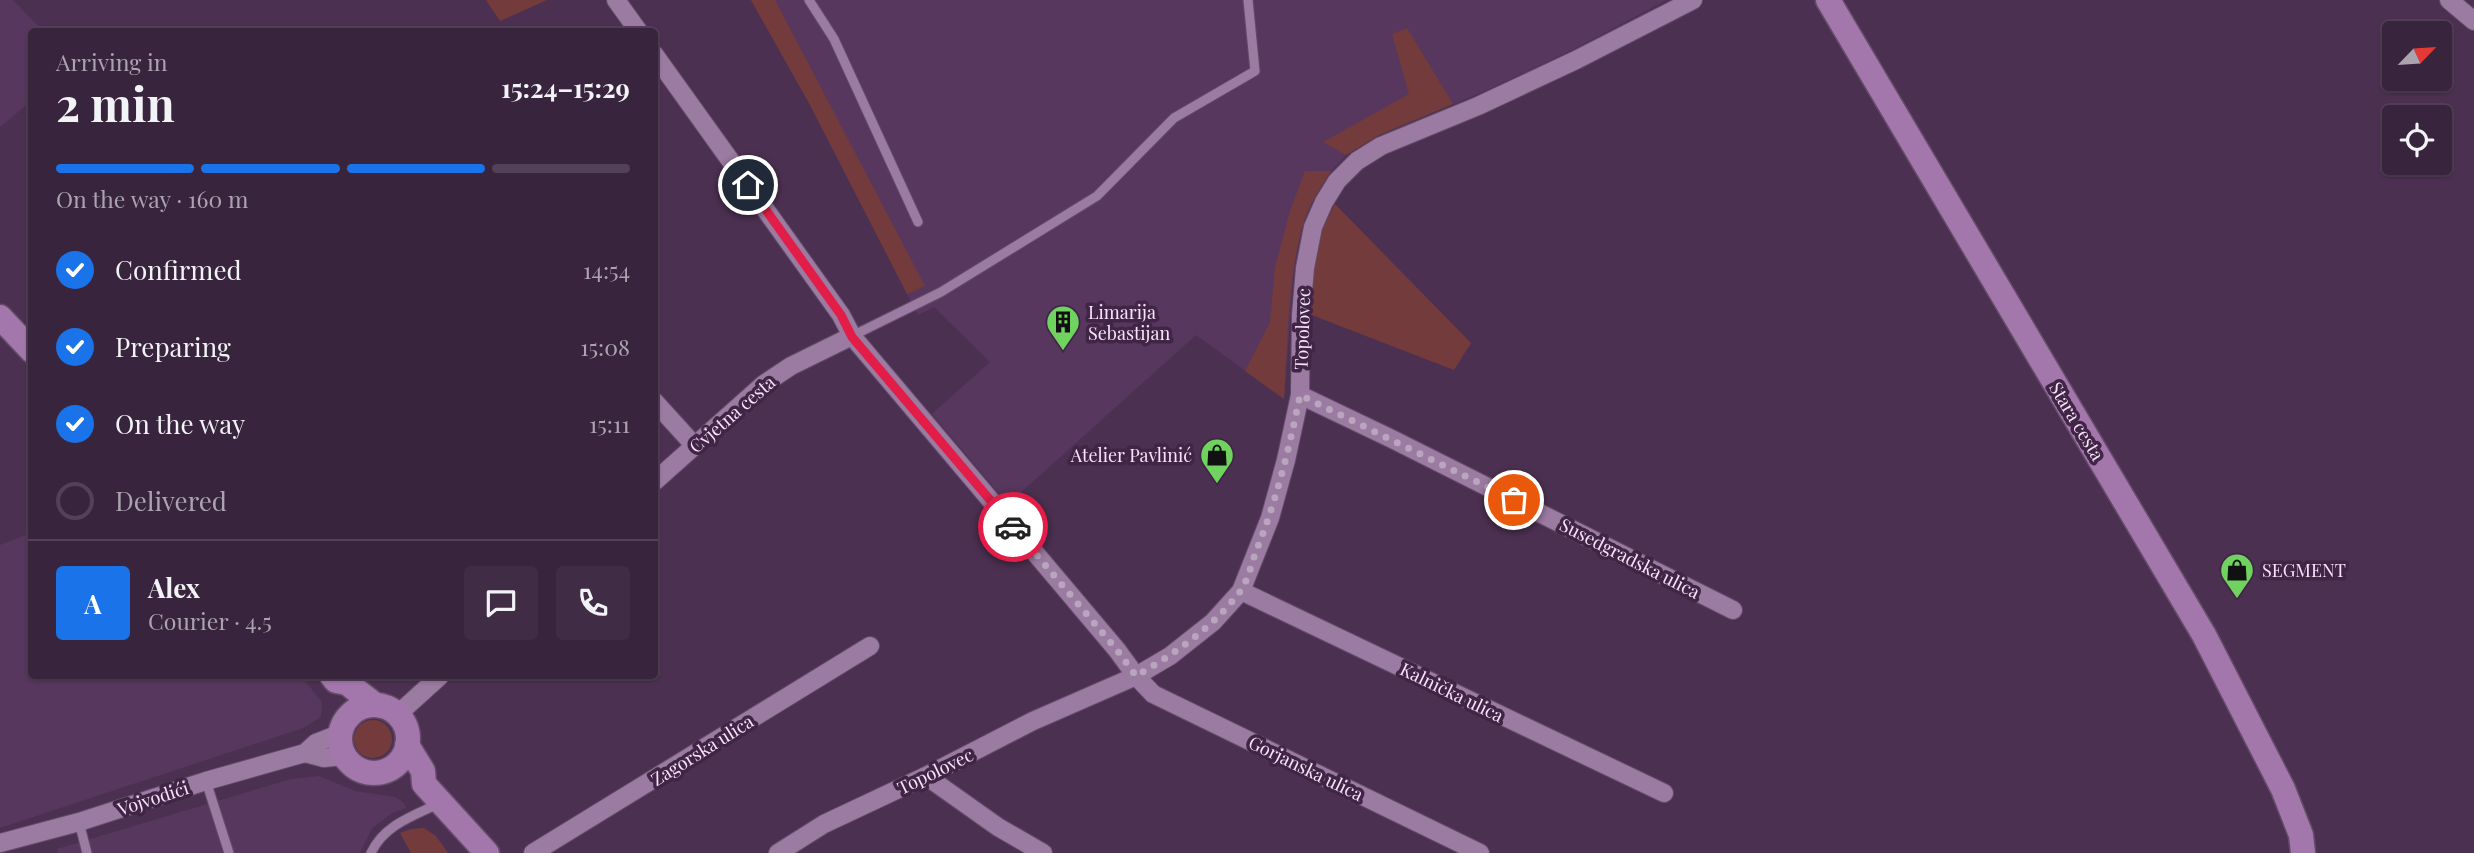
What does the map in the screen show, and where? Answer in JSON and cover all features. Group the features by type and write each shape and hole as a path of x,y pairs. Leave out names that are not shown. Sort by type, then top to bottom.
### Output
{"main road":[{"name":"Stara cesta","path":"1828,0 2204,635 2283,789 2301,835 2303,853"},
{"path":"0,317 28,347"},
{"path":"334,679 343,737 359,770 380,772 411,783 424,784"},
{"path":"337,679 348,683 374,704"},
{"path":"343,737 353,711 374,704 383,705 398,714 405,723 407,745 398,763 380,772"},
{"path":"407,745 423,771 424,784 487,853"}],"street":[{"path":"616,0 636,28"},
{"name":"Topolovec","path":"778,853 824,824 1033,721 1136,676 1170,656 1213,622 1241,591 1270,517 1300,395 1301,315 1305,268 1313,227 1337,181 1357,161 1381,146 1478,106 1564,66 1693,0"},
{"path":"2449,0 2474,21"},
{"name":"Gorjanska ulica","path":"658,60 841,315 852,337 1153,694 1480,853"},
{"name":"Cvjetna cesta","path":"658,478 764,384 791,366 852,337"},
{"name":"Susedgradska ulica","path":"1300,395 1733,610"},
{"path":"658,405 694,445"},
{"name":"Kalnička ulica","path":"1241,591 1664,793"},
{"name":"Zagorska ulica","path":"533,853 870,646"},
{"path":"398,714 437,679"},
{"name":"Vojvodići","path":"0,843 79,822 206,781 305,753 316,743 343,737"},
{"path":"926,776 999,827 1043,853"}],"lane":[{"path":"809,0 834,39 918,222"},
{"path":"852,337 941,292 1097,196 1174,118 1255,71 1248,0"},
{"path":"206,781 229,853"},
{"path":"371,853 376,841 385,831 441,802"},
{"path":"79,822 87,853"}],"shaded area":[{"path":"0,0 13,0 40,28 28,28 28,104 0,127"},
{"path":"486,0 547,0 500,21"},
{"name":"Limarija Sebastijan","path":"751,0 1667,0 1570,51 1487,90 1379,135 1346,155 1331,171 1315,196 1302,227 1294,270 1284,399 1196,335 1008,504 932,414 990,362 934,307 918,315 810,105"},
{"path":"751,0 775,0 925,286 907,294 810,105"},
{"path":"1407,28 1453,104 1379,135 1346,155 1323,142 1409,94 1392,34"},
{"path":"1305,171 1331,171 1307,213 1297,249 1289,313 1284,399 1245,371 1270,322 1275,267 1290,211"},
{"path":"1335,204 1471,343 1454,370 1309,314 1322,230"},
{"path":"28,534 28,679 303,679 322,702 321,717 303,728 0,828 0,545"},
{"path":"373,720 386,726 392,739 386,752 373,758 360,752 354,739 360,726"},
{"path":"319,776 355,791 395,797 403,802 406,808 394,812 372,828 360,853 58,853 57,849 291,779"},
{"path":"424,828 436,836 448,853 411,853 400,833"}],"way so far":[{"path":"1013,527 1136,676 1170,656 1213,622 1241,591 1270,517 1300,395 1514,500"}],"place":[{"name":"Limarija Sebastijan","path":"1063,352"},
{"name":"Atelier Pavlinić","path":"1217,485"},
{"name":"SEGMENT","path":"2237,600"}],"route":[{"path":"748,185 841,315 852,337 1013,527"}]}
